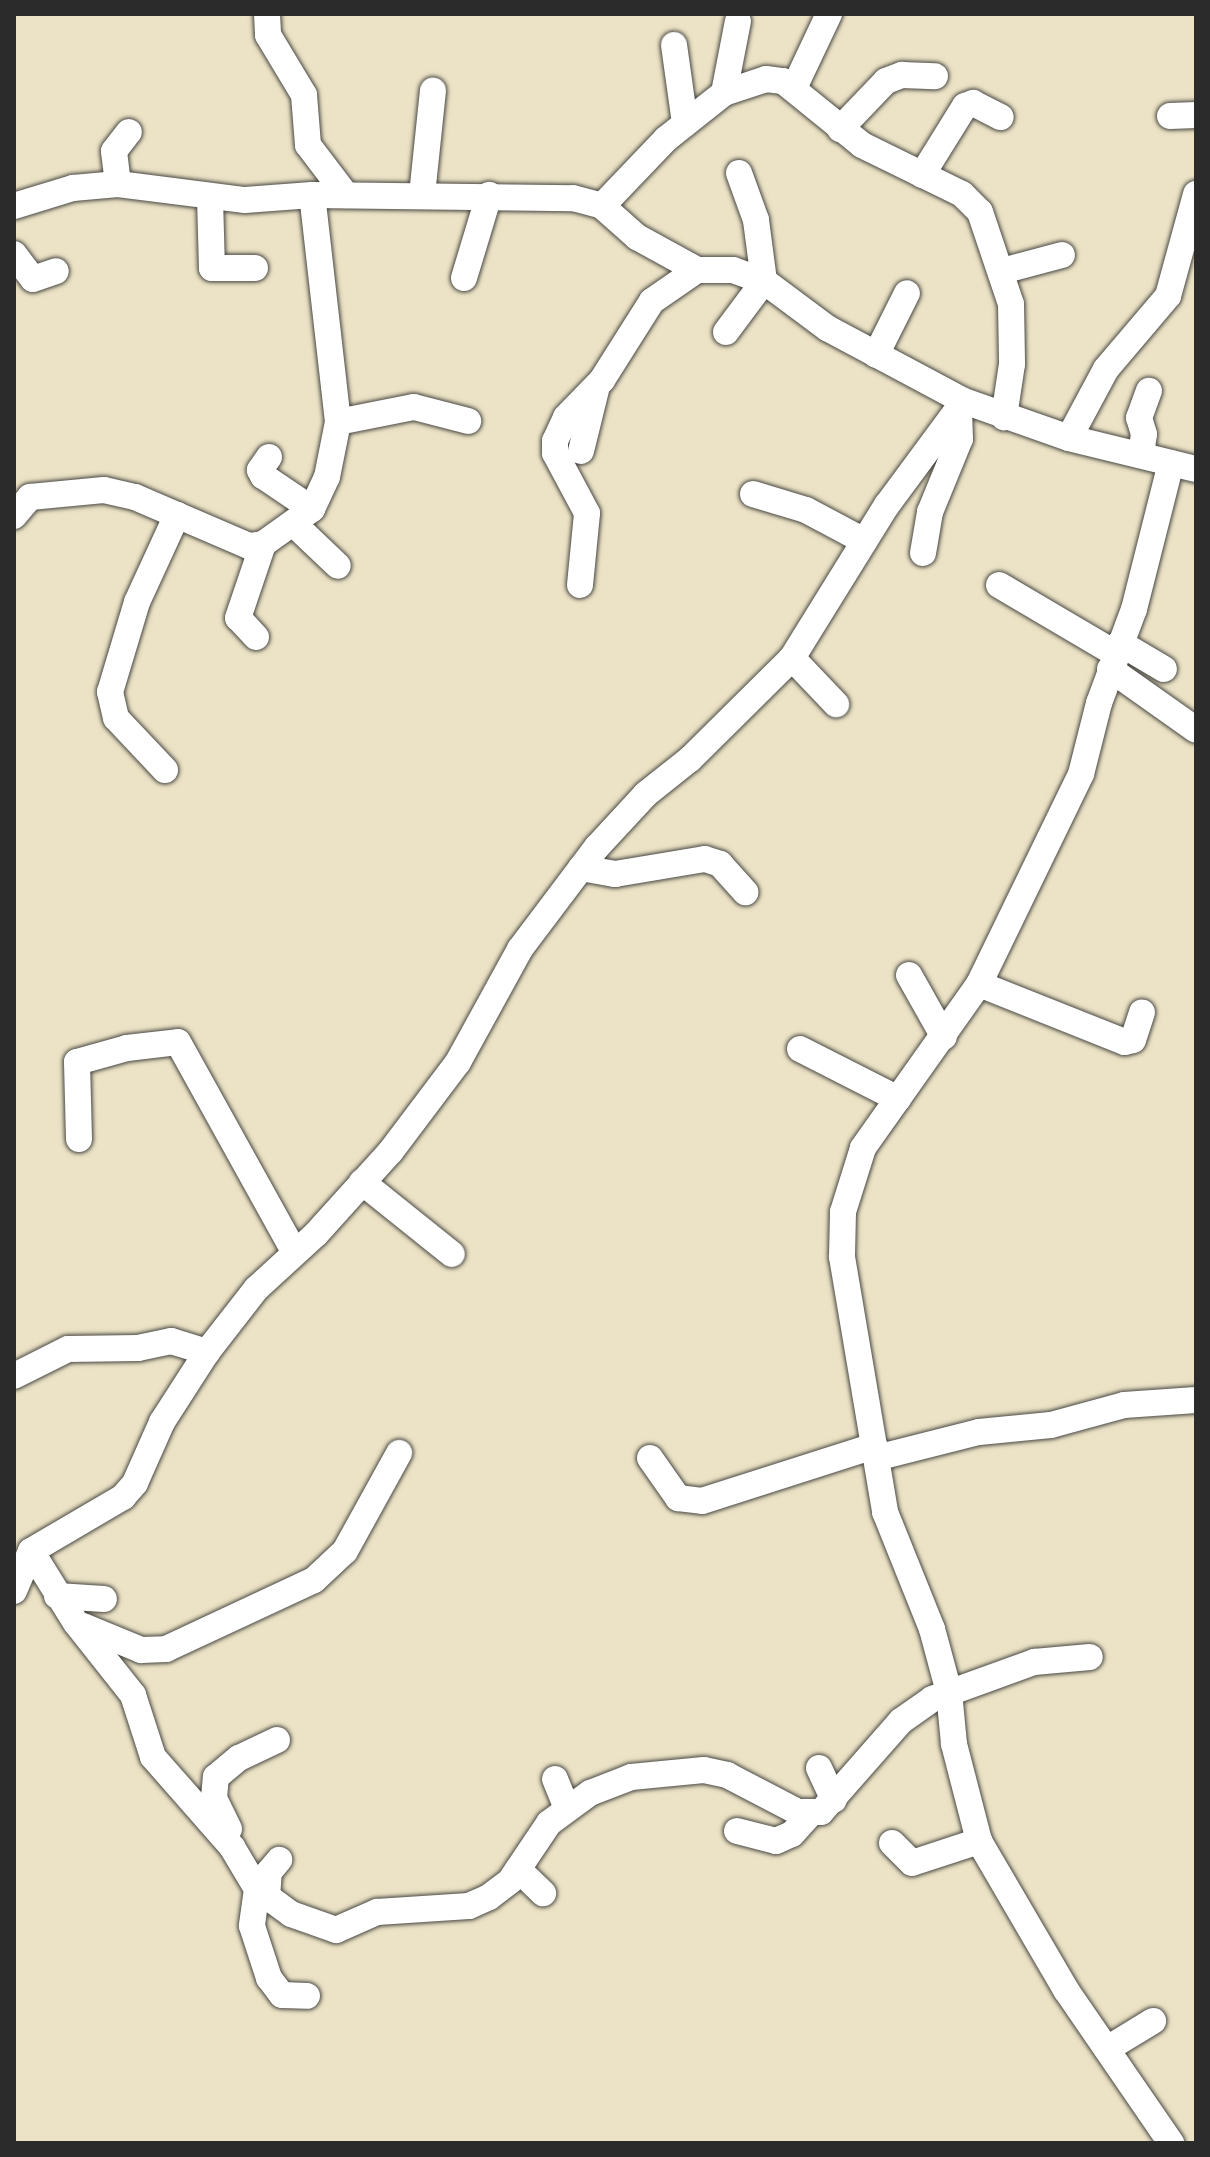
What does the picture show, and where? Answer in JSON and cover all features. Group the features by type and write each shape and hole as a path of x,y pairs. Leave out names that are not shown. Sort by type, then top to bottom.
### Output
{"street":[{"path":"267,14 268,35 304,95 308,145 346,195"},
{"path":"794,88 829,14"},
{"path":"724,93 738,21"},
{"path":"674,45 685,123"},
{"path":"840,129 886,81 902,75 935,76"},
{"path":"602,206 685,123 724,93 766,79 794,88 840,129 882,159 962,194 980,212 1002,271 1014,333 1004,417"},
{"path":"422,195 433,91"},
{"path":"922,175 965,106 973,103 1001,117"},
{"path":"118,184 114,151 129,132"},
{"path":"726,332 764,281 756,220 739,173"},
{"path":"14,206 73,188 118,184 210,198 553,195 602,206 637,237 697,270 733,270 764,281 827,328 962,405 1069,438 1183,466 1116,655 1081,774 979,984 863,1148 843,1212 842,1257 885,1512 928,1616 949,1692 954,1744 979,1841 1066,1990 1171,2143"},
{"path":"1161,307 1173,283 1196,194"},
{"path":"14,516 30,497 104,490 177,515 238,544 263,544 303,517 327,477 338,422 312,195"},
{"path":"464,278 489,195"},
{"path":"210,198 212,268 255,268"},
{"path":"14,254 33,279 56,271"},
{"path":"1002,271 1062,255"},
{"path":"1069,438 1106,369 1161,307 1181,291 1196,261"},
{"path":"580,585 587,513 554,446 566,417 597,386 652,301 697,270"},
{"path":"876,355 907,293"},
{"path":"581,451 597,386"},
{"path":"1141,455 1144,434 1139,418 1149,391"},
{"path":"14,1591 31,1551 123,1497 135,1483 181,1387 207,1352 256,1289 362,1182 458,1062 520,949 581,868 646,794 690,759 792,658 864,541 962,405"},
{"path":"923,553 930,512 960,439 962,405"},
{"path":"338,422 414,407 468,421"},
{"path":"269,457 260,470 263,476 303,517 338,566"},
{"path":"753,494 806,510 864,541"},
{"path":"165,770 116,718 110,692 137,602 177,515"},
{"path":"256,637 238,618 263,544"},
{"path":"999,585 1116,655 1196,730"},
{"path":"1116,655 1164,669"},
{"path":"792,658 836,704"},
{"path":"581,868 615,874 705,859 720,864 745,892"},
{"path":"909,975 944,1037"},
{"path":"979,984 1125,1042 1133,1040 1142,1012"},
{"path":"79,1139 77,1062 127,1048 178,1042 295,1253"},
{"path":"800,1049 898,1099"},
{"path":"362,1182 452,1254"},
{"path":"14,1376 68,1349 138,1348 171,1341 207,1352"},
{"path":"650,1458 678,1498 702,1501 875,1452 979,1432 1051,1425 1124,1405 1196,1400"},
{"path":"76,1623 141,1650 166,1649 314,1580 345,1551 399,1453"},
{"path":"31,1551 76,1623 133,1695 153,1757 232,1847 262,1894 291,1914 336,1930 396,1908 469,1906 489,1897 518,1869 543,1830 567,1808 631,1777 704,1770 727,1775 810,1814 821,1812 901,1721 949,1692 1045,1659 1090,1657"},
{"path":"57,1596 104,1599"},
{"path":"232,1847 214,1798 216,1777 239,1758 277,1740"},
{"path":"819,1768 834,1800"},
{"path":"555,1779 567,1808"},
{"path":"737,1831 776,1841 792,1834 810,1814"},
{"path":"892,1843 912,1863 979,1841"},
{"path":"279,1860 269,1872 252,1926 269,1978 282,1995 307,1996"},
{"path":"518,1869 543,1893"},
{"path":"1107,2049 1153,2021"}]}
